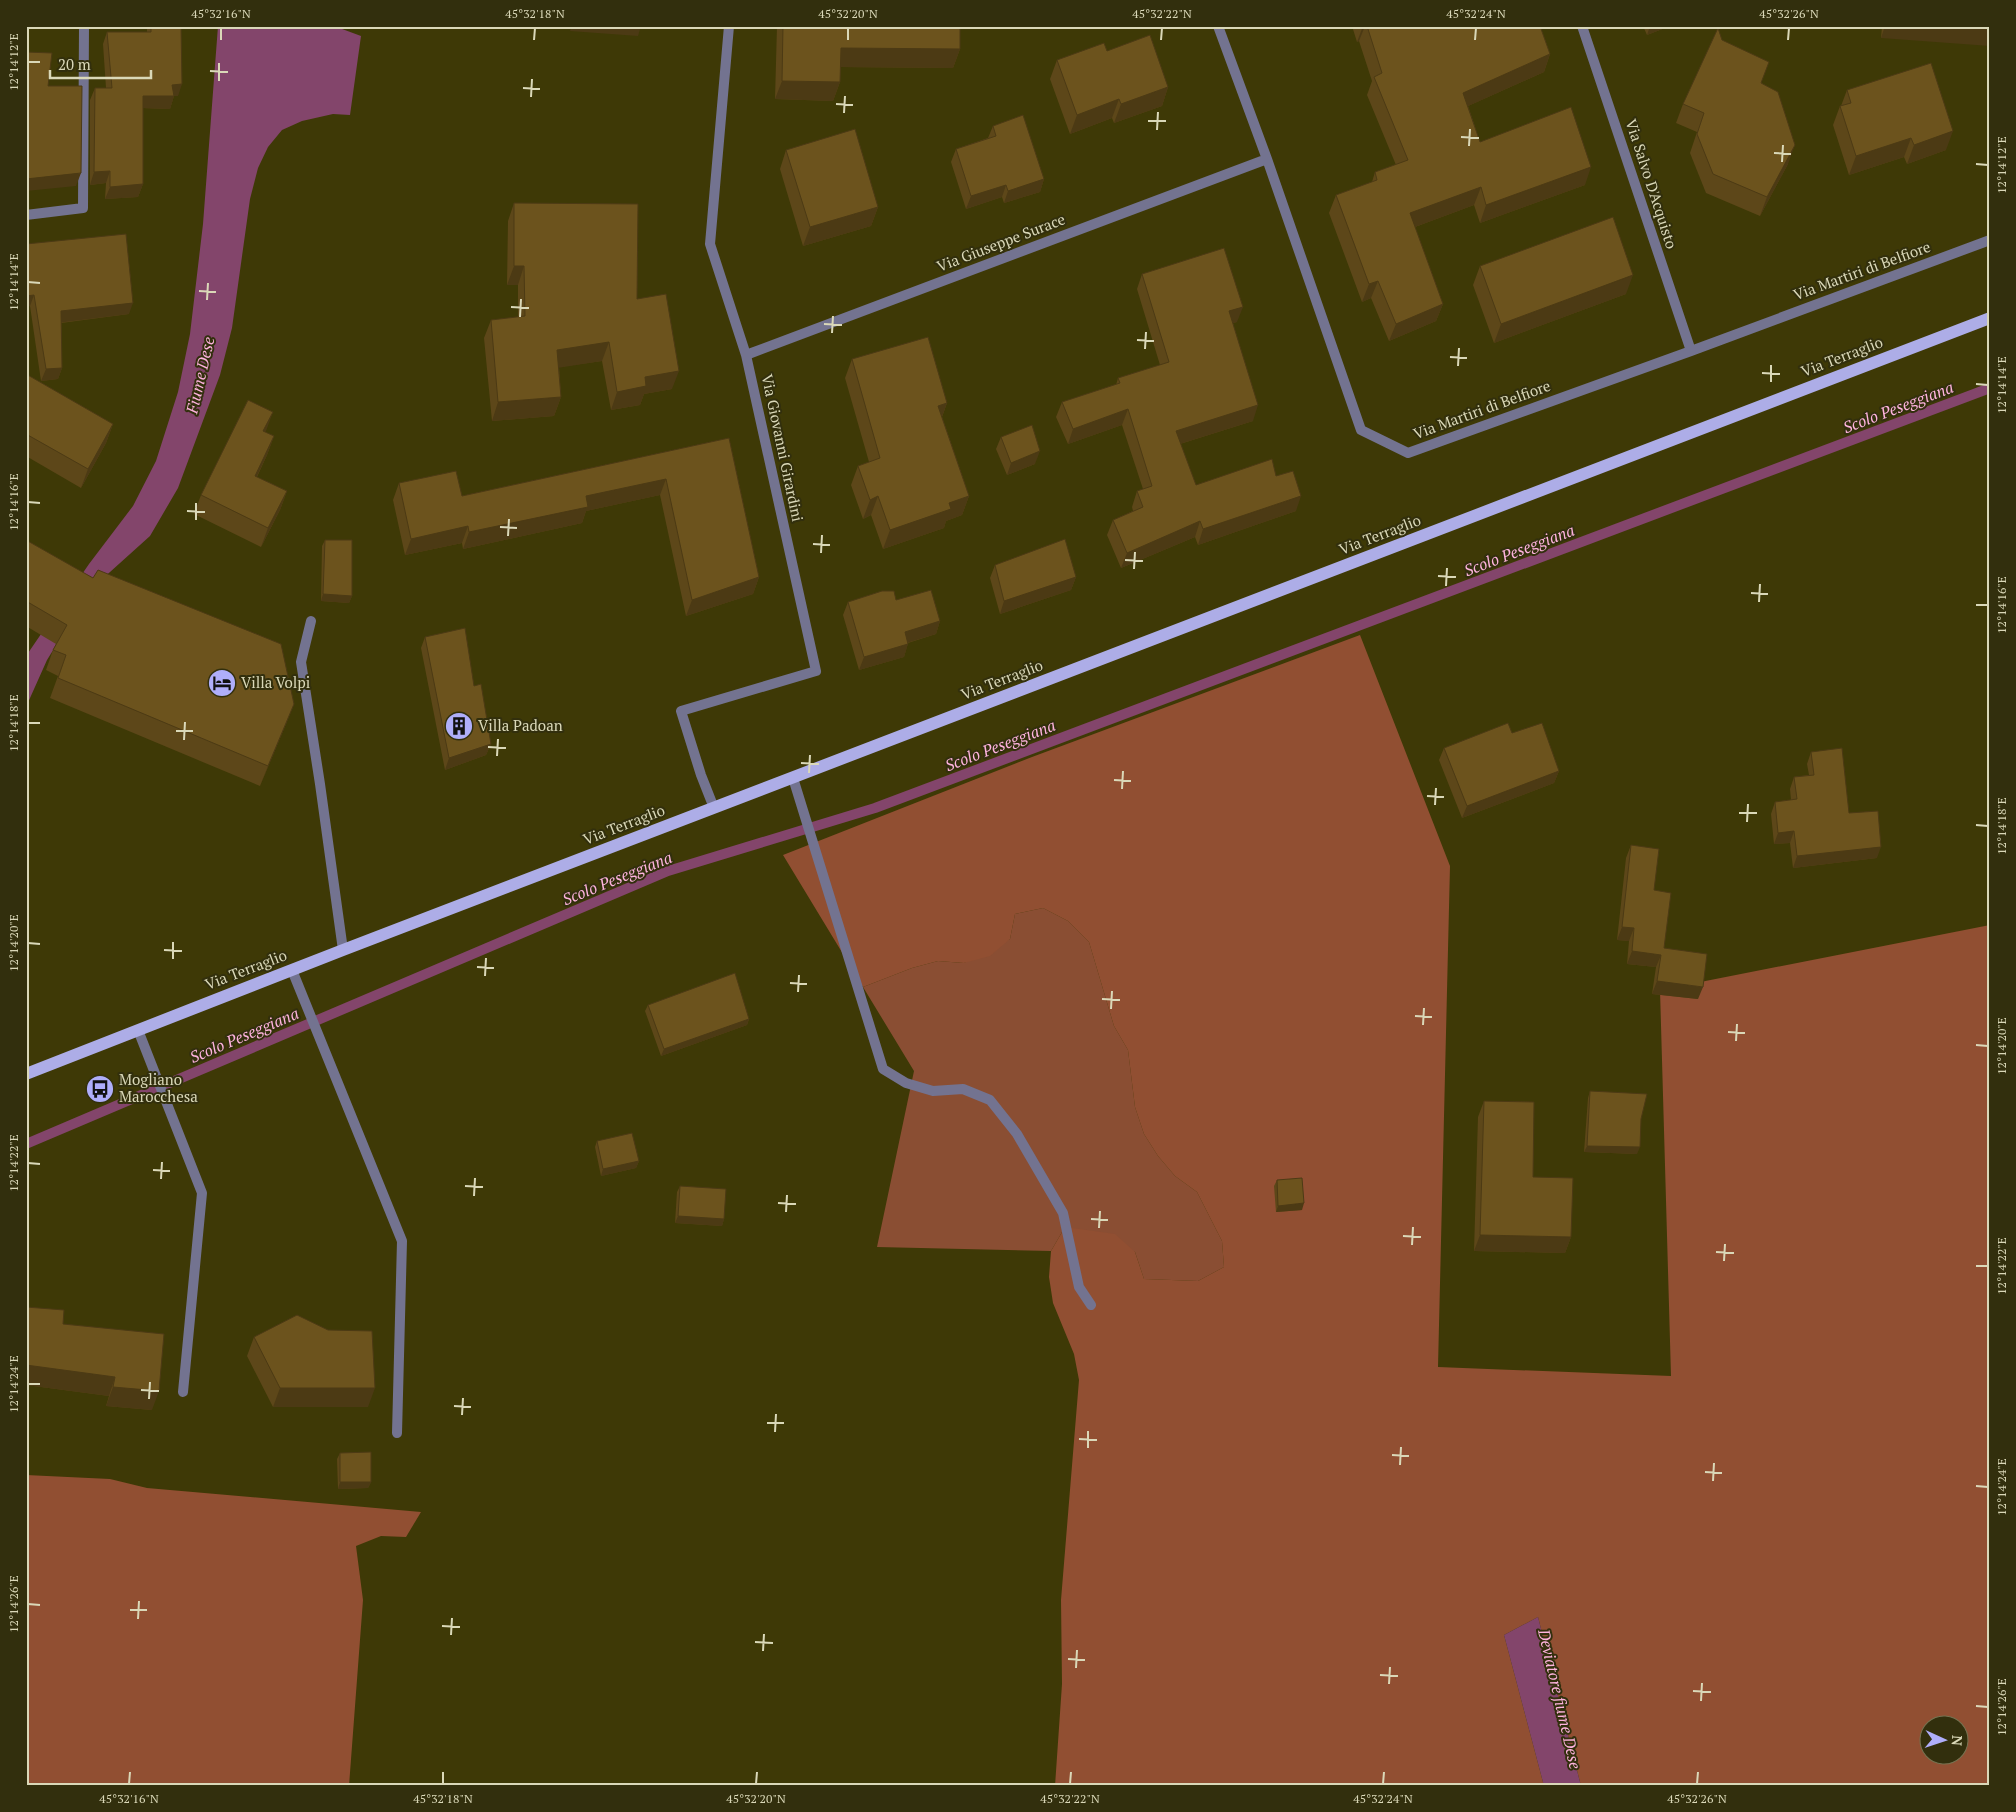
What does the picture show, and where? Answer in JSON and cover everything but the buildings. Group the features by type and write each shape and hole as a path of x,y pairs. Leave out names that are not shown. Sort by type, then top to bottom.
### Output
{"main road":[{"name":"Via Terraglio","path":"26,1074 343,950 1988,317"}],"street":[{"path":"26,215 83,208 84,26"},
{"name":"Via Giovanni Girardini","path":"714,808 701,775 681,711 816,671 746,355 710,244 729,26"},
{"name":"Via Martiri di Belfiore","path":"1218,26 1267,159 1361,430 1408,453 1990,240"},
{"name":"Via Salvo D'Acquisto","path":"1582,26 1691,351"},
{"name":"Via Giuseppe Surace","path":"746,355 1267,159"},
{"path":"311,621 301,662 343,950"},
{"path":"793,778 801,810 882,1069 915,1086 933,1091 963,1089 990,1100 1017,1134 1064,1213 1079,1287 1092,1305"},
{"path":"292,970 402,1241 397,1432"},
{"path":"138,1030 202,1194 183,1392"}],"shaded area":[{"path":"1360,635 1450,866 1438,1367 1671,1376 1660,990 1990,925 1990,1786 1581,1786 1538,1617 1504,1635 1544,1786 1055,1786 1062,1684 1061,1600 1079,1380 1074,1354 1053,1303 1049,1277 1051,1251 1065,1227 1115,1234 1135,1252 1144,1279 1198,1281 1224,1267 1222,1241 1197,1192 1175,1176 1158,1156 1144,1134 1135,1107 1128,1050 1114,1026 1089,942 1068,921 1043,908 1015,914 1010,939 990,956 964,963 938,961 912,968 863,987 783,855 1032,757"},
{"path":"1043,908 1068,921 1089,942 1114,1026 1128,1050 1135,1107 1144,1134 1158,1156 1175,1176 1197,1192 1222,1241 1224,1267 1198,1281 1144,1279 1135,1252 1065,1227 1051,1251 877,1247 914,1071 863,987 912,968 938,961 964,963 1010,939 1015,914"},
{"path":"26,1475 110,1479 147,1488 421,1512 406,1537 381,1536 356,1546 363,1600 349,1786 26,1786"}],"water":[{"name":"Fiume Dese","path":"218,26 334,26 361,36 350,115 333,114 302,121 282,130 268,147 258,168 250,199 232,328 220,375 178,488 150,536 90,590 47,660 26,707 26,656 89,564 133,506 156,461 178,392 190,334 203,224"},
{"path":"1538,1617 1581,1786 1544,1786 1504,1635"}],"waterway":[{"name":"Scolo Peseggiana","path":"26,1144 668,871 875,808 1990,388"}],"place":[{"name":"Villa Volpi","path":"222,683"},
{"name":"Villa Padoan","path":"459,726"},
{"name":"Mogliano Marocchesa","path":"100,1089"}],"water label":[{"name":"Deviatore fiume Dese","path":"1560,1699"}]}
